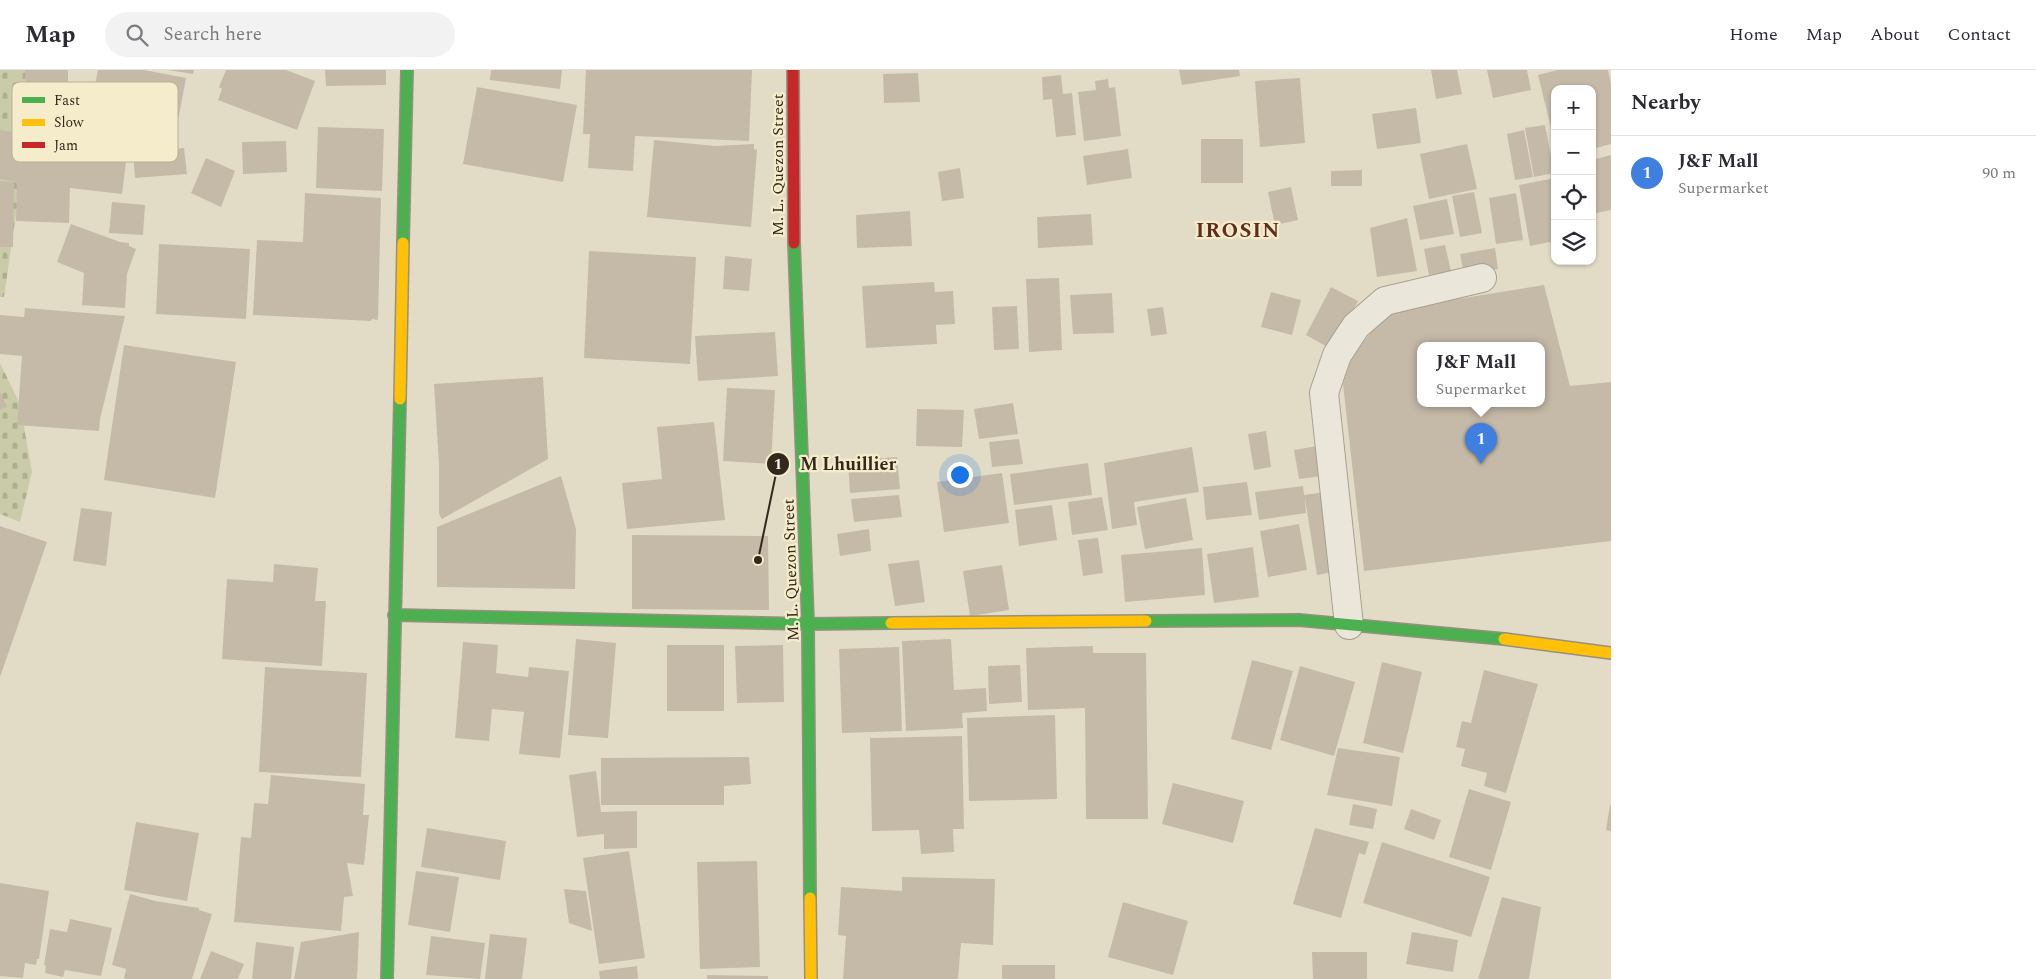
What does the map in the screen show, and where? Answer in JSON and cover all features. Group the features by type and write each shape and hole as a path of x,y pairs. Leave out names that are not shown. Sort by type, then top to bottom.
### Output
{"street":[{"path":"387,979 407,70"},
{"name":"M. L. Quezon Street","path":"793,70 793,207 808,624 811,979"},
{"path":"1349,625 1324,393 1337,355 1356,326 1385,301 1482,278"},
{"path":"394,615 808,624 1299,620 1541,642 1611,654"}],"green space":[{"path":"0,70 60,70 52,82 12,82 12,162 24,162 4,297 0,297"},
{"path":"0,363 20,404 32,472 20,522 0,514"}],"building":[{"path":"25,70 68,70 68,82 26,82"},
{"path":"98,70 144,70 186,78 178,120 178,82 96,82"},
{"path":"168,70 194,70 193,74"},
{"path":"226,70 286,70 315,81 297,130 218,100 222,89 219,87"},
{"path":"325,70 386,70 386,85 326,86"},
{"path":"491,70 562,70 560,89 490,80"},
{"path":"586,70 752,70 749,141 635,136 633,171 588,168 590,134 583,134"},
{"path":"1179,70 1239,70 1240,76 1182,85"},
{"path":"1431,70 1457,70 1462,94 1436,99"},
{"path":"1487,70 1527,70 1531,90 1493,98"},
{"path":"1558,70 1608,70 1611,84 1611,144 1596,148 1596,85 1551,85 1551,128 1538,75"},
{"path":"918,73 920,102 884,103 883,74"},
{"path":"1061,75 1063,94 1072,93 1076,135 1056,137 1052,99 1043,100 1042,77"},
{"path":"1300,78 1305,143 1260,147 1255,81"},
{"path":"1108,79 1109,88 1115,87 1121,136 1084,141 1078,92 1096,90 1095,81"},
{"path":"477,87 577,105 563,182 463,164"},
{"path":"1416,108 1421,143 1377,149 1372,114"},
{"path":"1545,125 1551,157 1551,174 1534,177 1525,128"},
{"path":"318,127 384,129 382,191 316,188"},
{"path":"0,130 12,132 12,162 126,162 122,194 70,188 69,223 16,221 17,182 0,179"},
{"path":"1524,130 1533,177 1515,180 1507,134"},
{"path":"1201,139 1243,139 1243,183 1201,183"},
{"path":"654,140 715,146 754,144 754,149 757,150 751,227 647,217"},
{"path":"286,141 287,172 243,174 242,142"},
{"path":"1467,144 1477,189 1429,199 1420,154"},
{"path":"178,148 184,148 187,174 135,178 134,162 178,162"},
{"path":"1128,149 1132,178 1087,185 1083,156"},
{"path":"1611,155 1611,210 1596,213 1596,175 1596,159"},
{"path":"206,158 235,171 221,207 191,193"},
{"path":"960,168 964,198 942,201 938,172"},
{"path":"1362,170 1362,186 1331,186 1331,171"},
{"path":"1551,179 1551,242 1530,246 1519,185"},
{"path":"0,181 14,182 13,247 0,247"},
{"path":"1291,187 1298,220 1275,225 1268,192"},
{"path":"1474,192 1482,233 1460,237 1452,196"},
{"path":"305,193 381,198 378,320 253,315 257,240 303,242"},
{"path":"1516,193 1523,240 1496,244 1489,198"},
{"path":"1447,199 1454,234 1420,240 1413,206"},
{"path":"112,202 145,205 143,235 109,233"},
{"path":"910,211 912,246 857,248 856,215"},
{"path":"1091,214 1093,245 1038,248 1037,217"},
{"path":"1407,218 1417,271 1377,277 1370,228"},
{"path":"71,224 120,242 129,243 129,246 136,249 127,274 125,308 82,305 84,273 57,262"},
{"path":"159,244 250,249 246,319 156,314"},
{"path":"1445,245 1451,271 1429,275 1424,249"},
{"path":"1495,248 1498,269 1464,274 1460,254"},
{"path":"589,251 696,257 690,364 584,358"},
{"path":"725,256 752,259 749,291 723,289"},
{"path":"1059,278 1062,350 1029,352 1026,279"},
{"path":"934,282 935,292 953,291 955,324 936,325 937,344 866,348 862,286"},
{"path":"1544,285 1570,386 1611,382 1611,541 1364,571 1343,384 1352,357 1371,332 1395,309"},
{"path":"1331,287 1358,301 1333,350 1306,335"},
{"path":"1271,292 1301,300 1292,335 1261,327"},
{"path":"1112,293 1114,333 1073,334 1070,295"},
{"path":"1017,306 1019,349 994,350 992,307"},
{"path":"1163,307 1167,334 1151,336 1147,309"},
{"path":"25,308 125,316 100,419 99,431 17,425 22,356 0,354 0,315 24,317"},
{"path":"775,332 778,376 698,381 695,336"},
{"path":"124,345 236,362 215,498 104,480"},
{"path":"543,377 548,459 442,519 439,514 439,465 434,384"},
{"path":"727,388 775,390 771,464 723,461"},
{"path":"0,392 7,406 0,410"},
{"path":"1013,403 1018,434 979,439 974,409"},
{"path":"917,409 964,410 962,447 916,446"},
{"path":"714,422 725,520 627,529 622,483 662,479 657,427"},
{"path":"1266,431 1271,467 1254,470 1248,434"},
{"path":"1019,439 1023,464 992,467 989,442"},
{"path":"1317,446 1322,476 1299,479 1294,450"},
{"path":"1192,447 1199,492 1134,502 1137,525 1112,529 1104,463"},
{"path":"897,457 900,489 850,493 848,461"},
{"path":"1088,463 1092,495 1014,505 1010,474"},
{"path":"1002,473 1009,523 944,532 937,482"},
{"path":"561,476 576,529 575,589 437,587 437,527"},
{"path":"1247,482 1252,515 1206,520 1203,487"},
{"path":"1303,486 1304,495 1326,492 1338,571 1317,575 1305,498 1306,513 1259,520 1255,492"},
{"path":"899,495 902,517 854,522 851,499"},
{"path":"1102,497 1108,530 1072,535 1068,502"},
{"path":"1186,498 1193,540 1145,549 1137,507"},
{"path":"1052,505 1057,540 1019,546 1015,510"},
{"path":"81,508 112,512 106,566 73,561"},
{"path":"1299,524 1307,570 1268,577 1260,531"},
{"path":"0,526 47,542 0,677"},
{"path":"869,529 871,551 840,556 837,534"},
{"path":"632,535 768,536 769,610 632,609"},
{"path":"1098,538 1103,573 1083,576 1078,540"},
{"path":"1253,547 1259,597 1214,603 1207,554"},
{"path":"1202,548 1205,595 1125,602 1121,555"},
{"path":"919,560 925,602 895,606 888,564"},
{"path":"274,564 318,568 315,601 326,601 322,666 222,659 227,579 273,582"},
{"path":"1002,565 1009,610 970,616 963,571"},
{"path":"576,639 616,643 608,738 568,735"},
{"path":"951,639 954,690 986,688 987,711 962,713 963,728 906,731 902,641"},
{"path":"463,642 498,645 496,673 528,677 529,667 569,671 560,758 519,754 524,712 492,709 489,741 455,738"},
{"path":"667,645 724,645 724,711 667,711"},
{"path":"783,645 784,702 737,703 735,646"},
{"path":"1093,646 1093,653 1146,653 1148,819 1086,819 1085,708 1028,710 1026,648"},
{"path":"899,647 902,731 842,733 839,649"},
{"path":"1252,660 1293,671 1271,750 1231,739"},
{"path":"1382,662 1422,672 1403,753 1363,743"},
{"path":"1020,665 1022,702 989,704 988,666"},
{"path":"1300,666 1355,682 1334,756 1280,740"},
{"path":"265,667 367,673 361,777 259,772"},
{"path":"1484,670 1538,684 1506,793 1484,786 1487,773 1461,766 1465,749 1456,747 1462,721 1471,723"},
{"path":"1055,715 1057,799 969,801 967,718"},
{"path":"962,736 964,829 953,829 954,852 921,854 919,830 872,831 870,738"},
{"path":"1338,748 1400,757 1392,806 1327,795"},
{"path":"749,757 751,784 724,786 724,805 601,805 601,758"},
{"path":"596,771 601,812 637,811 637,848 604,849 604,834 577,837 569,775"},
{"path":"271,775 365,784 363,815 369,815 364,865 347,863 353,896 344,897 341,931 234,922 241,837 251,838 254,803 268,804"},
{"path":"1173,783 1244,801 1233,843 1162,824"},
{"path":"1469,789 1511,802 1491,870 1449,857"},
{"path":"1353,804 1377,809 1373,829 1349,825"},
{"path":"1611,805 1611,831 1606,830"},
{"path":"1411,809 1441,820 1434,840 1404,829"},
{"path":"136,822 199,833 187,901 124,890"},
{"path":"427,828 506,841 500,880 421,867"},
{"path":"1315,828 1369,842 1365,855 1359,853 1341,918 1293,904"},
{"path":"1382,842 1490,877 1471,937 1363,903"},
{"path":"629,851 645,958 599,964 583,858"},
{"path":"757,861 760,967 700,969 697,862"},
{"path":"416,871 459,877 450,932 408,925"},
{"path":"902,877 995,879 993,945 961,943 958,979 843,979 846,936 838,935 841,887 902,891"},
{"path":"0,883 49,891 39,959 37,959 36,965 25,963 23,978 0,976"},
{"path":"564,889 586,891 592,931 569,923"},
{"path":"130,894 155,901 199,908 199,910 212,914 192,979 124,979 126,969 112,965"},
{"path":"1502,897 1541,907 1529,979 1478,979"},
{"path":"1123,902 1188,921 1173,975 1108,957"},
{"path":"70,919 112,928 101,976 65,970 63,977 45,973 46,966 44,965 50,929 67,932"},
{"path":"359,932 357,979 294,979 301,942"},
{"path":"1412,932 1458,940 1453,972 1406,964"},
{"path":"490,934 527,938 522,979 485,979"},
{"path":"431,936 485,943 480,979 426,975"},
{"path":"256,942 294,947 291,979 252,979"},
{"path":"211,951 244,964 238,979 200,979"},
{"path":"1312,952 1367,952 1367,979 1313,979"},
{"path":"1002,965 1055,965 1055,979 1002,979"},
{"path":"637,966 638,979 600,979 599,971"},
{"path":"707,975 768,976 768,979 707,979"}],"traffic: fast":[{"path":"403,243 407,70"},
{"path":"794,243 808,624 810,898"},
{"path":"387,979 400,399"},
{"path":"394,615 808,624 891,623"},
{"path":"1146,621 1299,620 1504,639"}],"traffic: slow":[{"path":"400,399 403,243"},
{"path":"891,623 1146,621"},
{"path":"1504,639 1611,653"},
{"path":"810,898 811,979"}],"traffic: jam":[{"path":"793,70 794,243"}],"place":[{"name":"J&F Mall","path":"1481,464"},
{"name":"M Lhuillier","path":"758,560"}],"district":[{"name":"IROSIN","path":"1238,230"}]}
